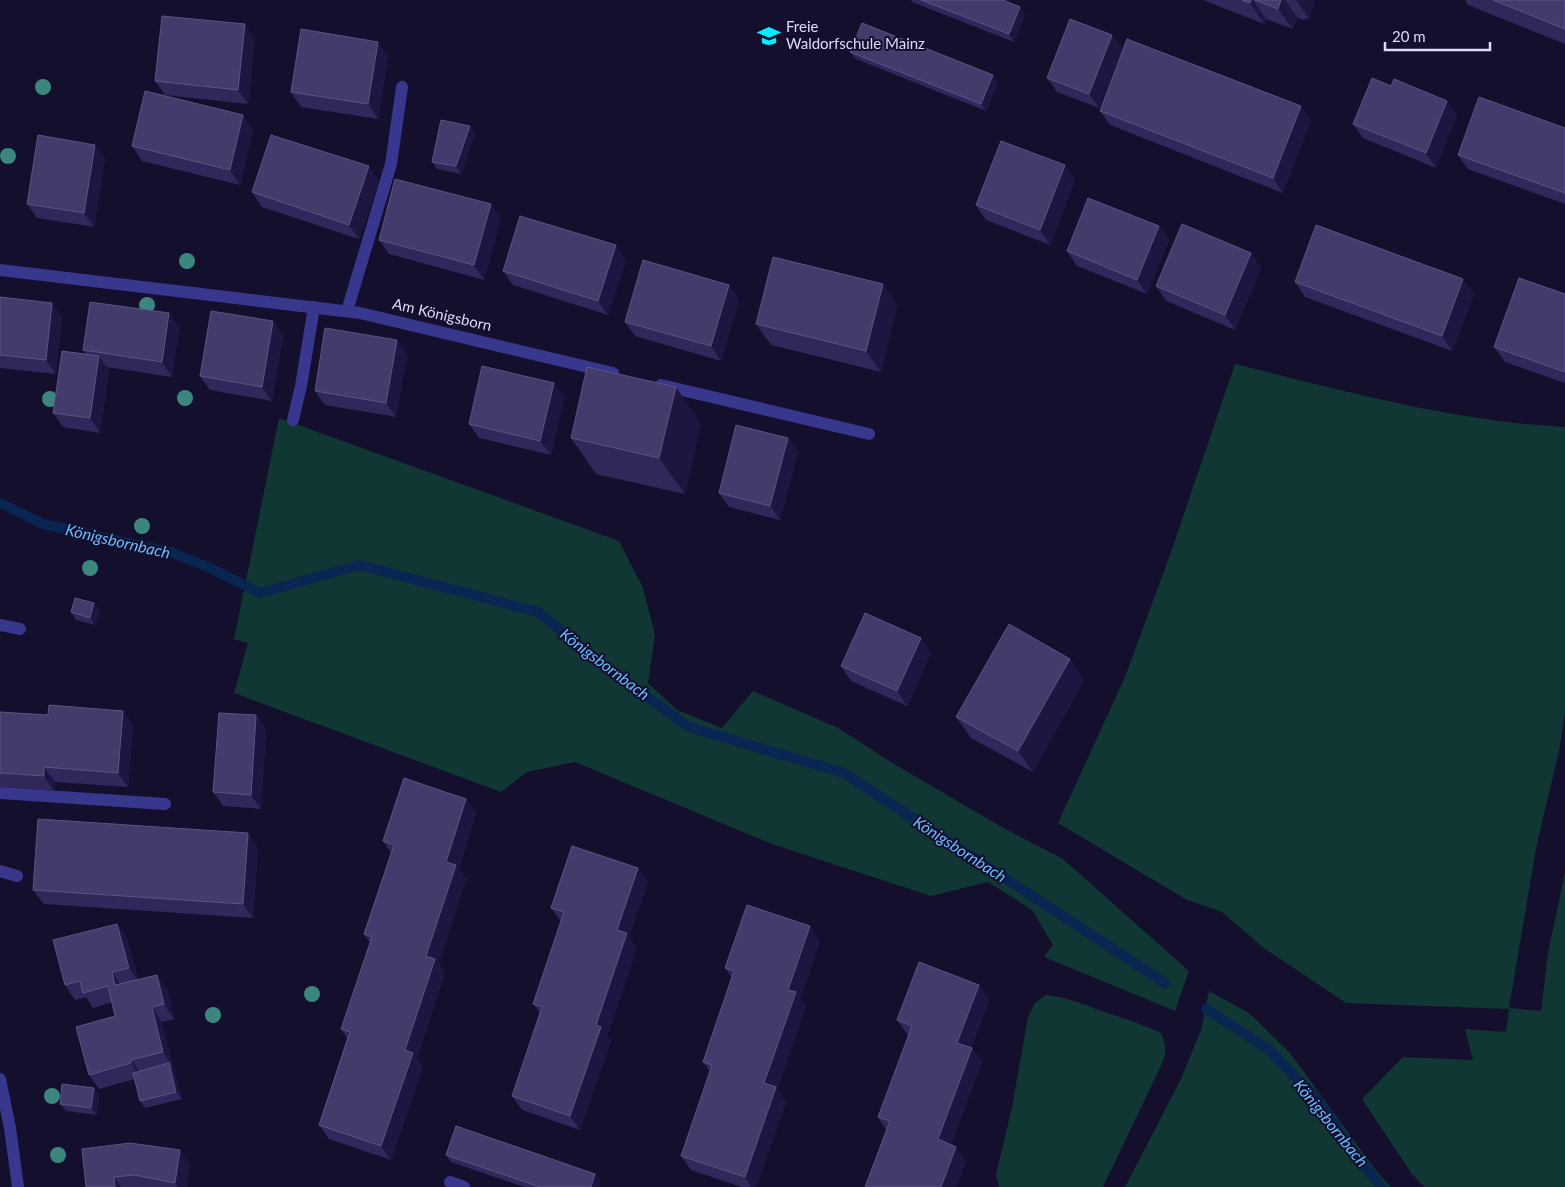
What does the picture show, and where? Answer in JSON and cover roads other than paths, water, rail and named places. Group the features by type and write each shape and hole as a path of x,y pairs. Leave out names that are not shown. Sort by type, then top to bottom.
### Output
{"street":[{"path":"347,311 391,164 402,87"},
{"name":"Am Königsborn","path":"0,270 360,313 629,377"},
{"path":"293,420 301,386 314,307"},
{"path":"648,382 868,434"},
{"path":"0,625 20,629"},
{"path":"0,793 165,804"},
{"path":"0,871 17,876"},
{"path":"0,1079 5,1129 18,1187"},
{"path":"450,1182 464,1187"}],"waterway":[{"name":"Königsbornbach","path":"0,503 43,524 173,553 210,568 260,593 360,565 538,612 604,666 689,727 844,773 1165,983"},
{"name":"Königsbornbach","path":"1206,1009 1268,1049 1317,1099 1354,1153 1381,1187"}],"place":[{"name":"Freie Waldorfschule Mainz","path":"769,36"}]}
